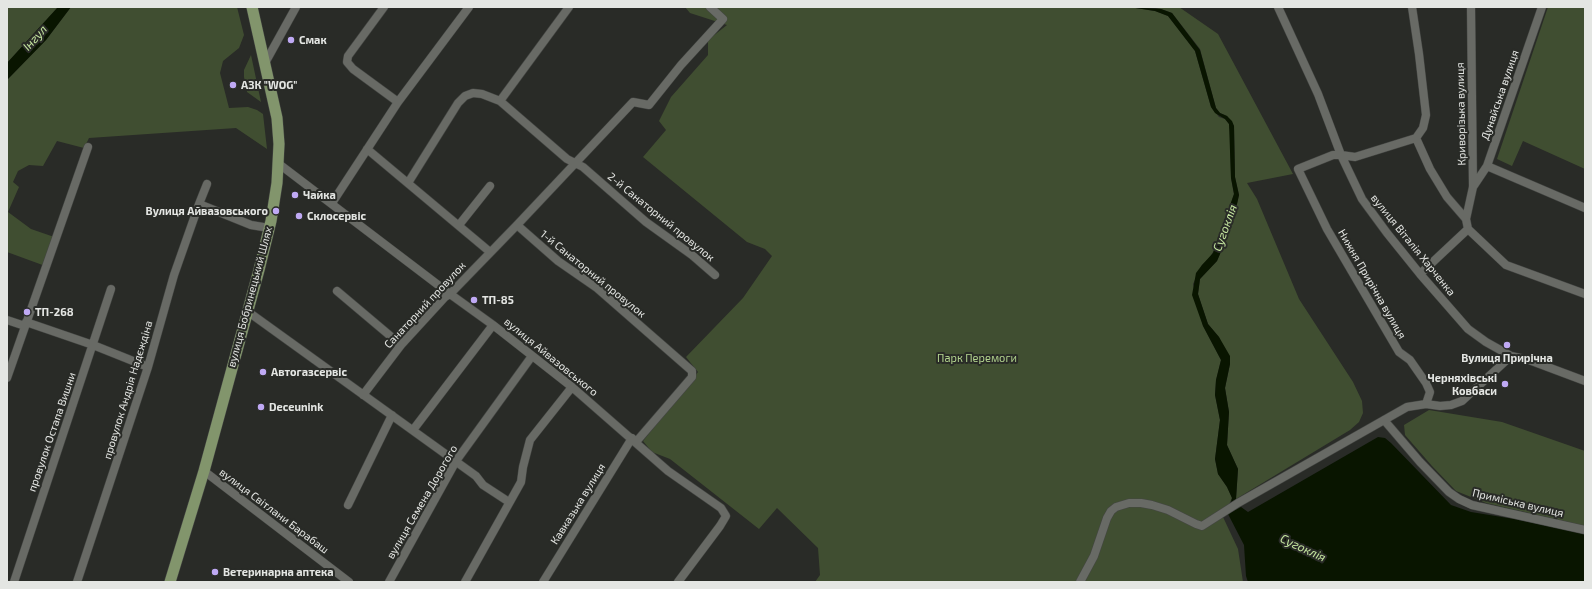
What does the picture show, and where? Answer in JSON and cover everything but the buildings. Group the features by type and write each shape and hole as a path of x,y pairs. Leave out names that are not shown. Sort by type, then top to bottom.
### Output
{"main road":[{"name":"вулиця Бобринецький Шлях","path":"170,582 204,471 269,228 277,184 279,144 277,118 252,7"}],"street":[{"path":"265,63 296,7"},
{"path":"384,7 348,56 347,62 352,69 398,102"},
{"path":"332,203 398,102 468,7"},
{"path":"408,183 458,103 465,96 473,93 482,94 500,101 569,7"},
{"name":"Санаторний провулок","path":"363,395 400,345 445,296 450,294 517,225 633,102 649,105 681,65 723,19 710,7"},
{"name":"вулиця Віталія Харченка","path":"1278,7 1318,94 1340,155 1362,199 1420,274 1468,329 1486,342 1511,356 1529,360 1585,381"},
{"path":"1340,155 1355,157 1416,138 1423,128 1426,115 1412,7"},
{"name":"Криворізька вулиця","path":"1466,219 1473,187 1471,7"},
{"name":"Дунайська вулиця","path":"1473,187 1487,166 1542,7"},
{"name":"2-й Санаторний провулок","path":"500,101 567,159 583,167 646,222 692,255 715,275"},
{"path":"1416,138 1430,169 1446,197 1466,219 1468,229 1506,265 1585,294"},
{"path":"7,378 88,147"},
{"path":"367,149 490,252"},
{"name":"Нижня Прирічна вулиця","path":"1340,155 1333,155 1298,169 1327,230 1399,352 1410,360 1426,383 1430,392 1426,404"},
{"name":"вулиця Айвазовського","path":"279,164 493,325 572,387 668,471 721,508 726,516 678,582"},
{"path":"1487,166 1585,208"},
{"name":"провулок Андрія Надєждіна","path":"77,582 148,367 174,275 207,184"},
{"path":"458,225 490,186"},
{"path":"199,204 251,225 269,228"},
{"name":"1-й Санаторний провулок","path":"517,225 558,261 597,288 692,371"},
{"path":"1420,274 1468,229"},
{"name":"провулок Остапа Вишни","path":"14,582 111,289"},
{"path":"337,291 400,345"},
{"path":"247,311 456,461 476,476 483,485 509,502"},
{"path":"7,320 26,324 93,345 148,367"},
{"path":"413,430 493,325"},
{"name":"вулиця Семена Дорогого","path":"389,582 456,461 532,356"},
{"path":"1080,582 1094,556 1107,518 1111,511 1116,507 1129,503 1152,505 1168,510 1202,526 1222,512 1407,406 1426,404 1440,406 1451,405 1462,401 1511,356"},
{"name":"Кавказька вулиця","path":"543,582 634,440 692,377 692,371"},
{"path":"465,582 521,482 530,440 572,387"},
{"path":"348,505 392,415"},
{"name":"Приміська вулиця","path":"1384,420 1420,462 1449,492 1459,499 1472,505 1585,530"},
{"name":"вулиця Світлани Барабаш","path":"204,471 349,582"}],"green space":[{"path":"7,7 58,7 7,63"},
{"path":"71,7 237,7 244,35 239,48 223,61 220,73 229,108 248,107 263,114 267,149 236,128 89,138 84,148 57,141 43,166 29,165 18,171 13,182 19,187 8,212 31,229 60,239 48,267 7,252 7,80 46,40"},
{"name":"Парк Перемоги","path":"685,7 1129,7 1155,11 1168,16 1195,51 1211,107 1219,117 1225,119 1229,124 1230,129 1231,178 1234,194 1217,245 1209,259 1202,265 1193,284 1203,326 1221,360 1216,380 1215,395 1220,420 1215,459 1218,474 1227,487 1232,498 1223,517 1238,549 1243,582 815,582 820,575 818,548 777,508 759,529 670,459 652,452 643,441 698,372 686,357 743,298 772,256 765,249 747,242 643,157 666,130 659,121 671,97 708,55 708,40 727,25 690,13"},
{"path":"1150,7 1179,7 1218,34 1293,174 1247,183 1257,199 1299,299 1353,382 1362,401 1363,413 1359,422 1350,430 1236,499 1238,469 1227,445 1229,412 1225,388 1230,364 1219,337 1208,324 1198,294 1200,279 1217,261 1220,254 1239,195 1235,177 1234,126 1227,116 1220,113 1216,108 1200,49 1172,13"},
{"path":"1548,7 1585,7 1585,169 1523,141 1512,166 1497,159"},
{"path":"251,55 261,102 247,92 244,70"},
{"path":"1429,410 1502,422 1585,451 1585,526 1486,503 1456,491 1405,435 1404,425"}],"water":[{"name":"Інгул","path":"58,7 71,7 46,40 7,80 7,63"},
{"name":"Сугоклія","path":"1129,7 1161,9 1172,13 1200,50 1216,108 1220,113 1227,116 1232,121 1234,126 1235,177 1239,195 1220,254 1217,261 1200,279 1198,294 1208,324 1219,337 1230,356 1230,364 1225,388 1229,412 1227,445 1238,469 1236,499 1231,502 1232,498 1227,487 1218,474 1215,459 1220,420 1215,395 1216,380 1221,360 1203,326 1192,295 1196,273 1213,253 1234,194 1231,178 1229,124 1225,119 1215,113 1211,107 1195,51 1168,16 1155,11"},
{"name":"Сугоклія","path":"1378,437 1385,438 1391,443 1451,505 1471,512 1514,519 1585,534 1585,582 1248,582 1246,576 1244,545 1228,514 1241,507 1248,512"}],"place":[{"name":"Смак","path":"291,40"},
{"name":"АЗК \"WOG\"","path":"233,85"},
{"name":"Чайка","path":"295,195"},
{"name":"Вулиця Айвазовського","path":"276,211"},
{"name":"Склосервіс","path":"299,216"},
{"name":"ТП-85","path":"474,300"},
{"name":"ТП-268","path":"27,312"},
{"name":"Вулиця Прирічна","path":"1507,345"},
{"name":"Автогазсервіс","path":"263,372"},
{"name":"Черняхівські Ковбаси","path":"1505,384"},
{"name":"Deceunink","path":"261,407"},
{"name":"Ветеринарна аптека","path":"215,572"}]}
